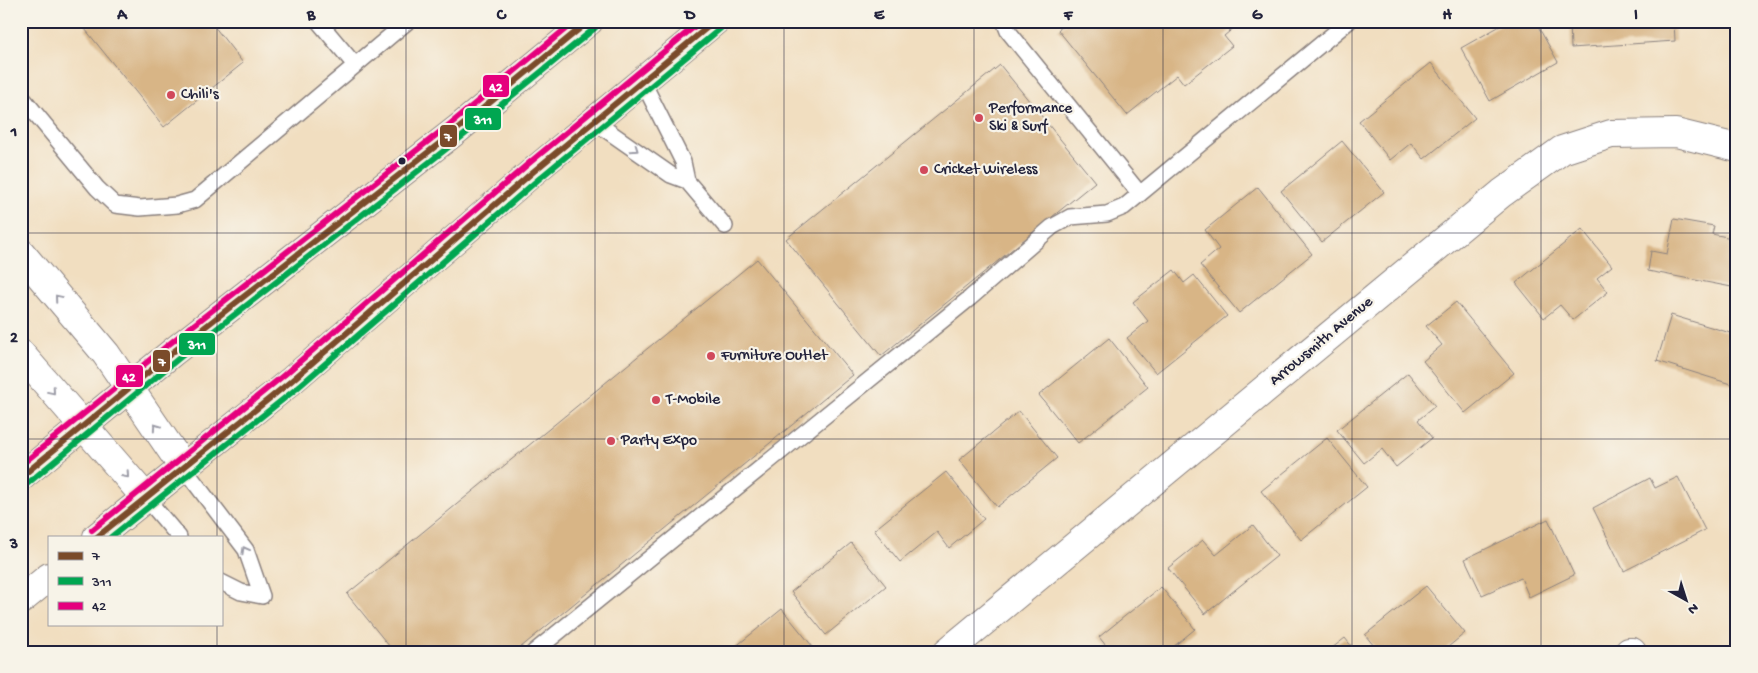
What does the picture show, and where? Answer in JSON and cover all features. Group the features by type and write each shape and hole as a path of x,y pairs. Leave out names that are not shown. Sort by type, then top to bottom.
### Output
{"main road":[{"path":"21,477 189,340 459,128 589,21"},
{"path":"98,536 290,382 519,184 715,21"},
{"name":"Arrowsmith Avenue","path":"947,652 1502,193 1562,150 1611,134 1676,133 1737,148"},
{"path":"21,253 106,354 184,467"},
{"path":"21,354 146,498"},
{"path":"21,600 48,578"}],"lane":[{"path":"318,21 355,65"},
{"path":"21,96 97,188 115,205 140,208 177,205 195,200 408,21"},
{"path":"1004,21 1008,31 1140,194"},
{"path":"534,652 970,298 1052,227 1070,217 1107,214 1124,207 1349,21"},
{"path":"643,82 683,162 687,181"},
{"path":"595,122 671,175 687,181 726,226"},
{"path":"184,467 246,550 262,596 241,592 222,582"},
{"path":"146,498 178,536"}],"building":[{"name":"Chili's","path":"94,21 210,21 243,63 164,127 85,29"},
{"path":"1069,21 1242,21 1224,36 1232,46 1184,84 1177,75 1127,115 1058,30"},
{"path":"1509,21 1535,21 1558,62 1490,101 1461,48"},
{"path":"1570,21 1674,21 1675,41 1571,48"},
{"path":"1431,63 1475,118 1424,159 1411,143 1390,160 1359,121"},
{"path":"1000,65 1095,182 881,356 786,239"},
{"path":"1342,141 1384,192 1322,242 1281,191"},
{"path":"1258,187 1312,254 1239,313 1200,265 1219,249 1205,230"},
{"path":"1674,219 1714,226 1712,234 1737,239 1737,288 1648,271 1651,251 1667,254"},
{"path":"1582,229 1612,266 1597,278 1608,292 1573,320 1560,305 1544,318 1516,283"},
{"path":"757,259 853,375 515,652 394,652 347,594"},
{"path":"1174,270 1184,283 1194,275 1227,316 1156,373 1127,338 1148,321 1133,302"},
{"path":"1456,302 1514,373 1465,413 1423,361 1442,345 1426,326"},
{"path":"1671,315 1737,335 1737,386 1657,361"},
{"path":"1109,338 1148,387 1078,443 1039,395"},
{"path":"1408,373 1435,406 1418,420 1432,438 1396,467 1382,449 1364,463 1337,430"},
{"path":"1019,411 1057,458 997,507 959,460"},
{"path":"1327,438 1367,487 1301,540 1261,491"},
{"path":"946,472 984,519 949,548 937,532 900,562 874,530"},
{"path":"1678,477 1705,530 1624,571 1593,508 1650,478 1655,488"},
{"path":"1548,519 1574,575 1529,597 1521,578 1482,595 1465,559"},
{"path":"1253,525 1277,556 1205,614 1168,568 1203,540 1216,555"},
{"path":"851,543 886,586 826,635 791,592"},
{"path":"1426,586 1465,633 1442,652 1379,652 1365,635"},
{"path":"1161,587 1195,629 1167,652 1111,652 1099,637"},
{"path":"782,609 817,652 729,652"},
{"path":"1345,638 1356,652 1327,652"}],"transit line":[{"name":"42","path":"21,465 168,345 454,121 575,21"},
{"name":"7","path":"21,477 173,352 459,128 589,21"},
{"name":"42","path":"92,530 284,375 528,164 701,21"},
{"name":"7","path":"98,536 290,382 534,171 715,21"},
{"name":"311","path":"27,484 178,359 464,135 595,28"},
{"name":"311","path":"112,536 296,389 540,178 721,28"}],"place":[{"name":"Chili's","path":"171,95"},
{"name":"Performance Ski & Surf","path":"979,118"},
{"name":"Cricket Wireless","path":"924,170"},
{"name":"Furniture Outlet","path":"711,356"},
{"name":"T-Mobile","path":"656,400"},
{"name":"Party Expo","path":"611,441"}]}
